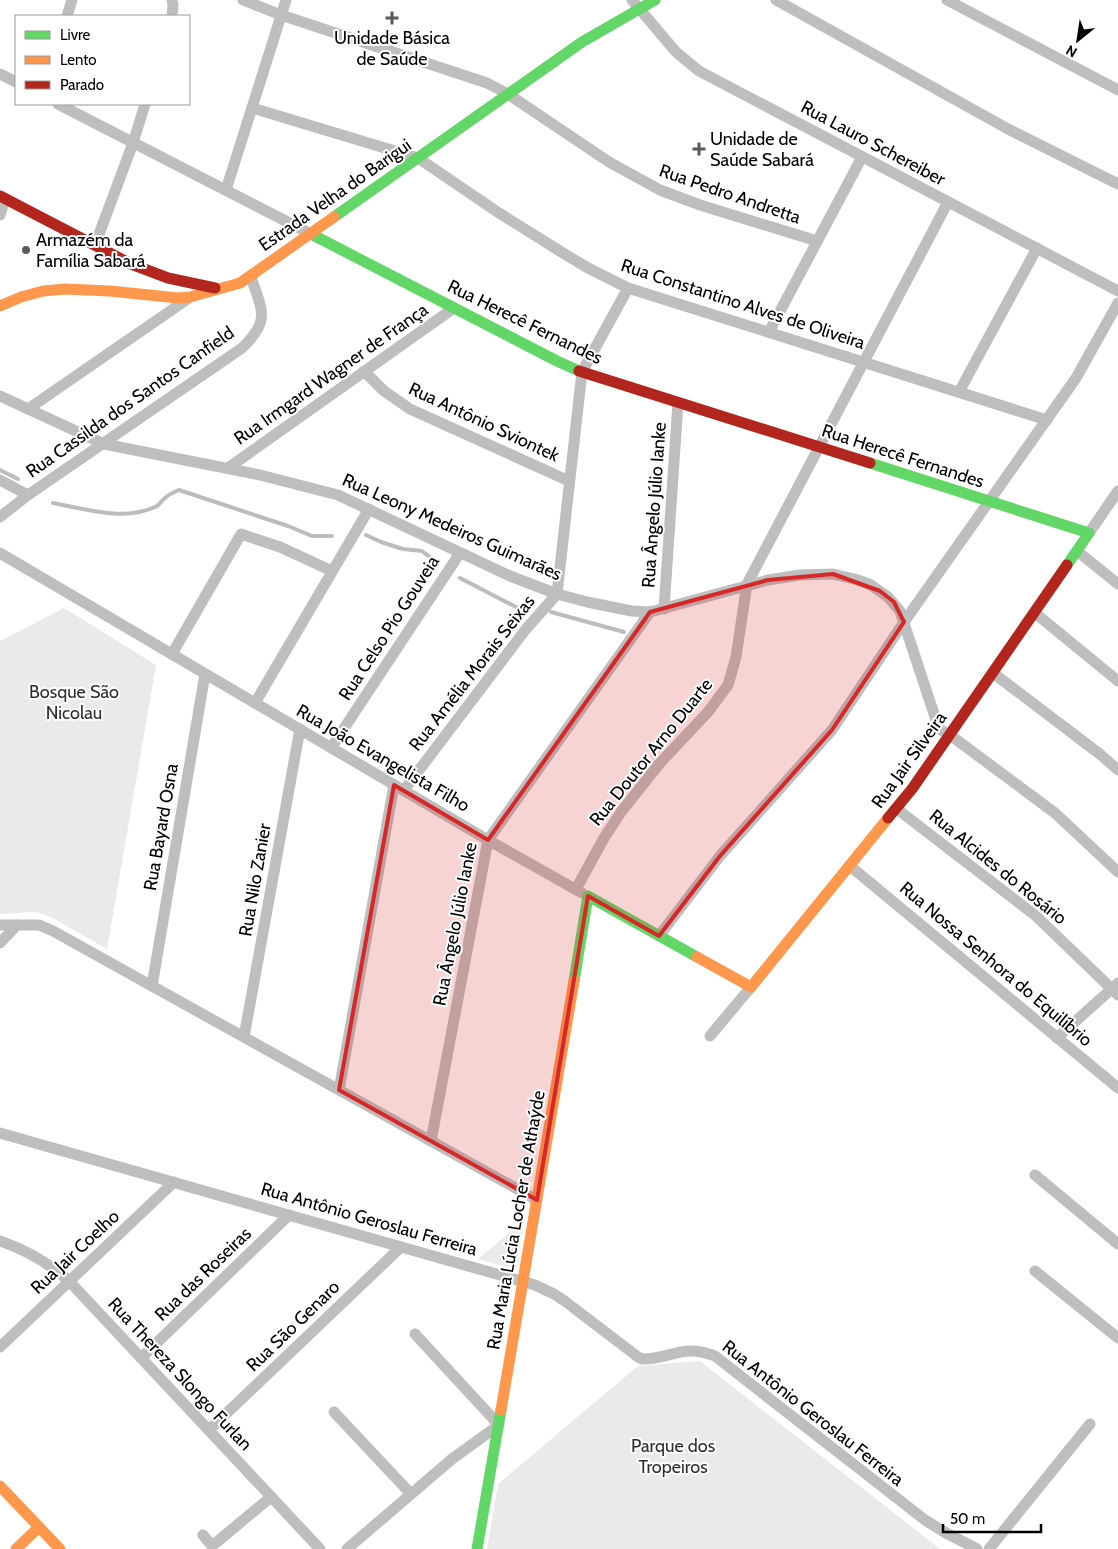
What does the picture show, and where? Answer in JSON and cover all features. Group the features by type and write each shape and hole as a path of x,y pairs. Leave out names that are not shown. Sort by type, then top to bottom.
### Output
{"street":[{"path":"67,15 72,0"},
{"path":"172,0 172,15"},
{"name":"Rua Pedro Andretta","path":"243,0 281,15 478,79 508,94 590,150 660,190 700,206 817,242"},
{"path":"226,190 286,0"},
{"name":"Rua Lauro Schereiber","path":"632,0 676,52 699,72 1118,291"},
{"name":"Estrada Velha do Barigui","path":"0,306 26,294 42,290 99,290 170,297 190,297 240,283 582,42 655,0"},
{"path":"776,0 1008,129 1118,184"},
{"path":"947,0 1118,90"},
{"path":"0,74 15,82"},
{"name":"Rua Herecê Fernandes","path":"60,105 582,372 1089,533"},
{"path":"95,245 145,105"},
{"name":"Rua Constantino Alves de Oliveira","path":"252,108 418,158 499,213 563,253 628,288 1046,420"},
{"path":"769,332 862,157"},
{"path":"0,215 3,197 131,264 168,278 220,289"},
{"name":"Rua Doutor Arno Duarte","path":"576,889 604,838 625,807 660,763 708,712 728,685 736,657 748,584 818,447 948,202"},
{"path":"959,392 1037,248"},
{"name":"Rua Cassilda dos Santos Canfield","path":"0,517 28,495 230,357 253,337 260,327 262,318 261,308 251,276"},
{"name":"Rua Amélia Morais Seixas","path":"339,1090 399,787 526,629 557,594 582,372 628,288"},
{"path":"28,409 190,297"},
{"path":"659,936 720,856 832,730 904,622 1076,378 1118,303"},
{"name":"Rua Irmgard Wagner de França","path":"228,468 454,308"},
{"name":"Rua Antônio Sviontek","path":"364,370 384,391 410,409 569,481"},
{"name":"Rua Leony Medeiros Guimarães","path":"0,396 104,444 228,468 322,490 369,509 510,576 557,594 609,607 650,612 748,584 800,575 844,576 858,580 880,591 894,602 904,622 936,725 942,732 950,735 1056,813 1118,872"},
{"name":"Rua Ângelo Júlio Ianke","path":"664,609 678,403"},
{"path":"0,480 28,495"},
{"name":"Rua Jair Silveira","path":"710,1036 897,809 1118,491"},
{"path":"255,703 369,509"},
{"path":"172,654 242,534 280,547 332,571"},
{"path":"1077,551 1118,584"},
{"name":"Rua João Evangelista Filho","path":"0,553 488,840 751,987"},
{"name":"Rua Celso Pio Gouveia","path":"332,748 460,553"},
{"name":"Rua Ângelo Júlio Ianke","path":"431,1141 488,840 650,612"},
{"path":"1035,613 1118,681"},
{"path":"993,673 1118,770"},
{"name":"Rua Bayard Osna","path":"152,986 205,674"},
{"name":"Rua Nilo Zanier","path":"244,1037 300,730"},
{"name":"Rua Alcides do Rosário","path":"897,809 1036,916 1116,989"},
{"name":"Rua Nossa Senhora do Equilíbrio","path":"850,866 1118,1088"},
{"name":"Rua Maria Lúcia Locher de Athaýde","path":"477,1549 524,1282 588,896"},
{"path":"0,925 39,925 46,928 537,1200"},
{"path":"0,942 17,925"},
{"path":"1057,1038 1116,989"},
{"name":"Rua Antônio Geroslau Ferreira","path":"0,1133 524,1282 554,1294 638,1357 647,1359 692,1350 703,1351 715,1356 925,1520 977,1549"},
{"path":"1035,1175 1118,1244"},
{"name":"Rua Jair Coelho","path":"0,1347 174,1182"},
{"name":"Rua das Roseiras","path":"141,1358 289,1215"},
{"name":"Rua Thereza Slongo Furlan","path":"0,1241 43,1260 69,1281 320,1549"},
{"name":"Rua São Genaro","path":"209,1430 401,1247"},
{"path":"1035,1271 1118,1338"},
{"path":"347,1549 452,1459 499,1424 415,1334"},
{"path":"334,1412 411,1494"},
{"path":"989,1549 1090,1424"},
{"path":"0,1486 60,1549"},
{"path":"203,1536 212,1546 271,1496"},
{"path":"16,1549 39,1526"}],"highlighted area":[{"path":"833,574 880,591 894,602 904,622 832,730 720,856 659,936 588,896 537,1200 339,1090 394,785 488,840 650,612 768,580"}],"green space":[{"name":"Bosque São Nicolau","path":"64,608 156,665 107,949 51,917 36,912 0,914 0,641"},
{"path":"525,1219 517,1260 513,1266 507,1267 478,1259"},
{"name":"Parque dos Tropeiros","path":"700,1361 940,1549 487,1549 498,1484 638,1366"}],"waterway":[{"path":"0,470 18,479"},
{"path":"53,503 105,513 132,513 145,511 157,506 168,495 179,490 288,526 312,536 332,536"},
{"path":"366,535 403,549 422,551 435,561"},
{"path":"460,578 516,607"},
{"path":"551,612 624,632"}],"traffic: fast":[{"path":"334,217 582,42 655,0"},
{"path":"311,234 579,371"},
{"path":"870,463 1089,533 1067,565"},
{"path":"574,981 588,896 697,957"},
{"path":"477,1549 501,1410"}],"traffic: slow":[{"path":"0,306 21,297 43,291 65,289 110,291 178,298 190,297 240,283 334,217"},
{"path":"697,957 751,987 888,818"},
{"path":"501,1410 574,981"},
{"path":"0,1486 60,1549"},
{"path":"16,1549 39,1527"}],"traffic: jam":[{"path":"0,196 131,264 168,278 215,288"},
{"path":"579,371 870,463"},
{"path":"888,818 912,789 1067,565"}],"place":[{"name":"Unidade Básica de Saúde","path":"392,18"},
{"name":"Unidade de Saúde Sabará","path":"699,149"},
{"name":"Armazém da Família Sabará","path":"26,250"}]}
